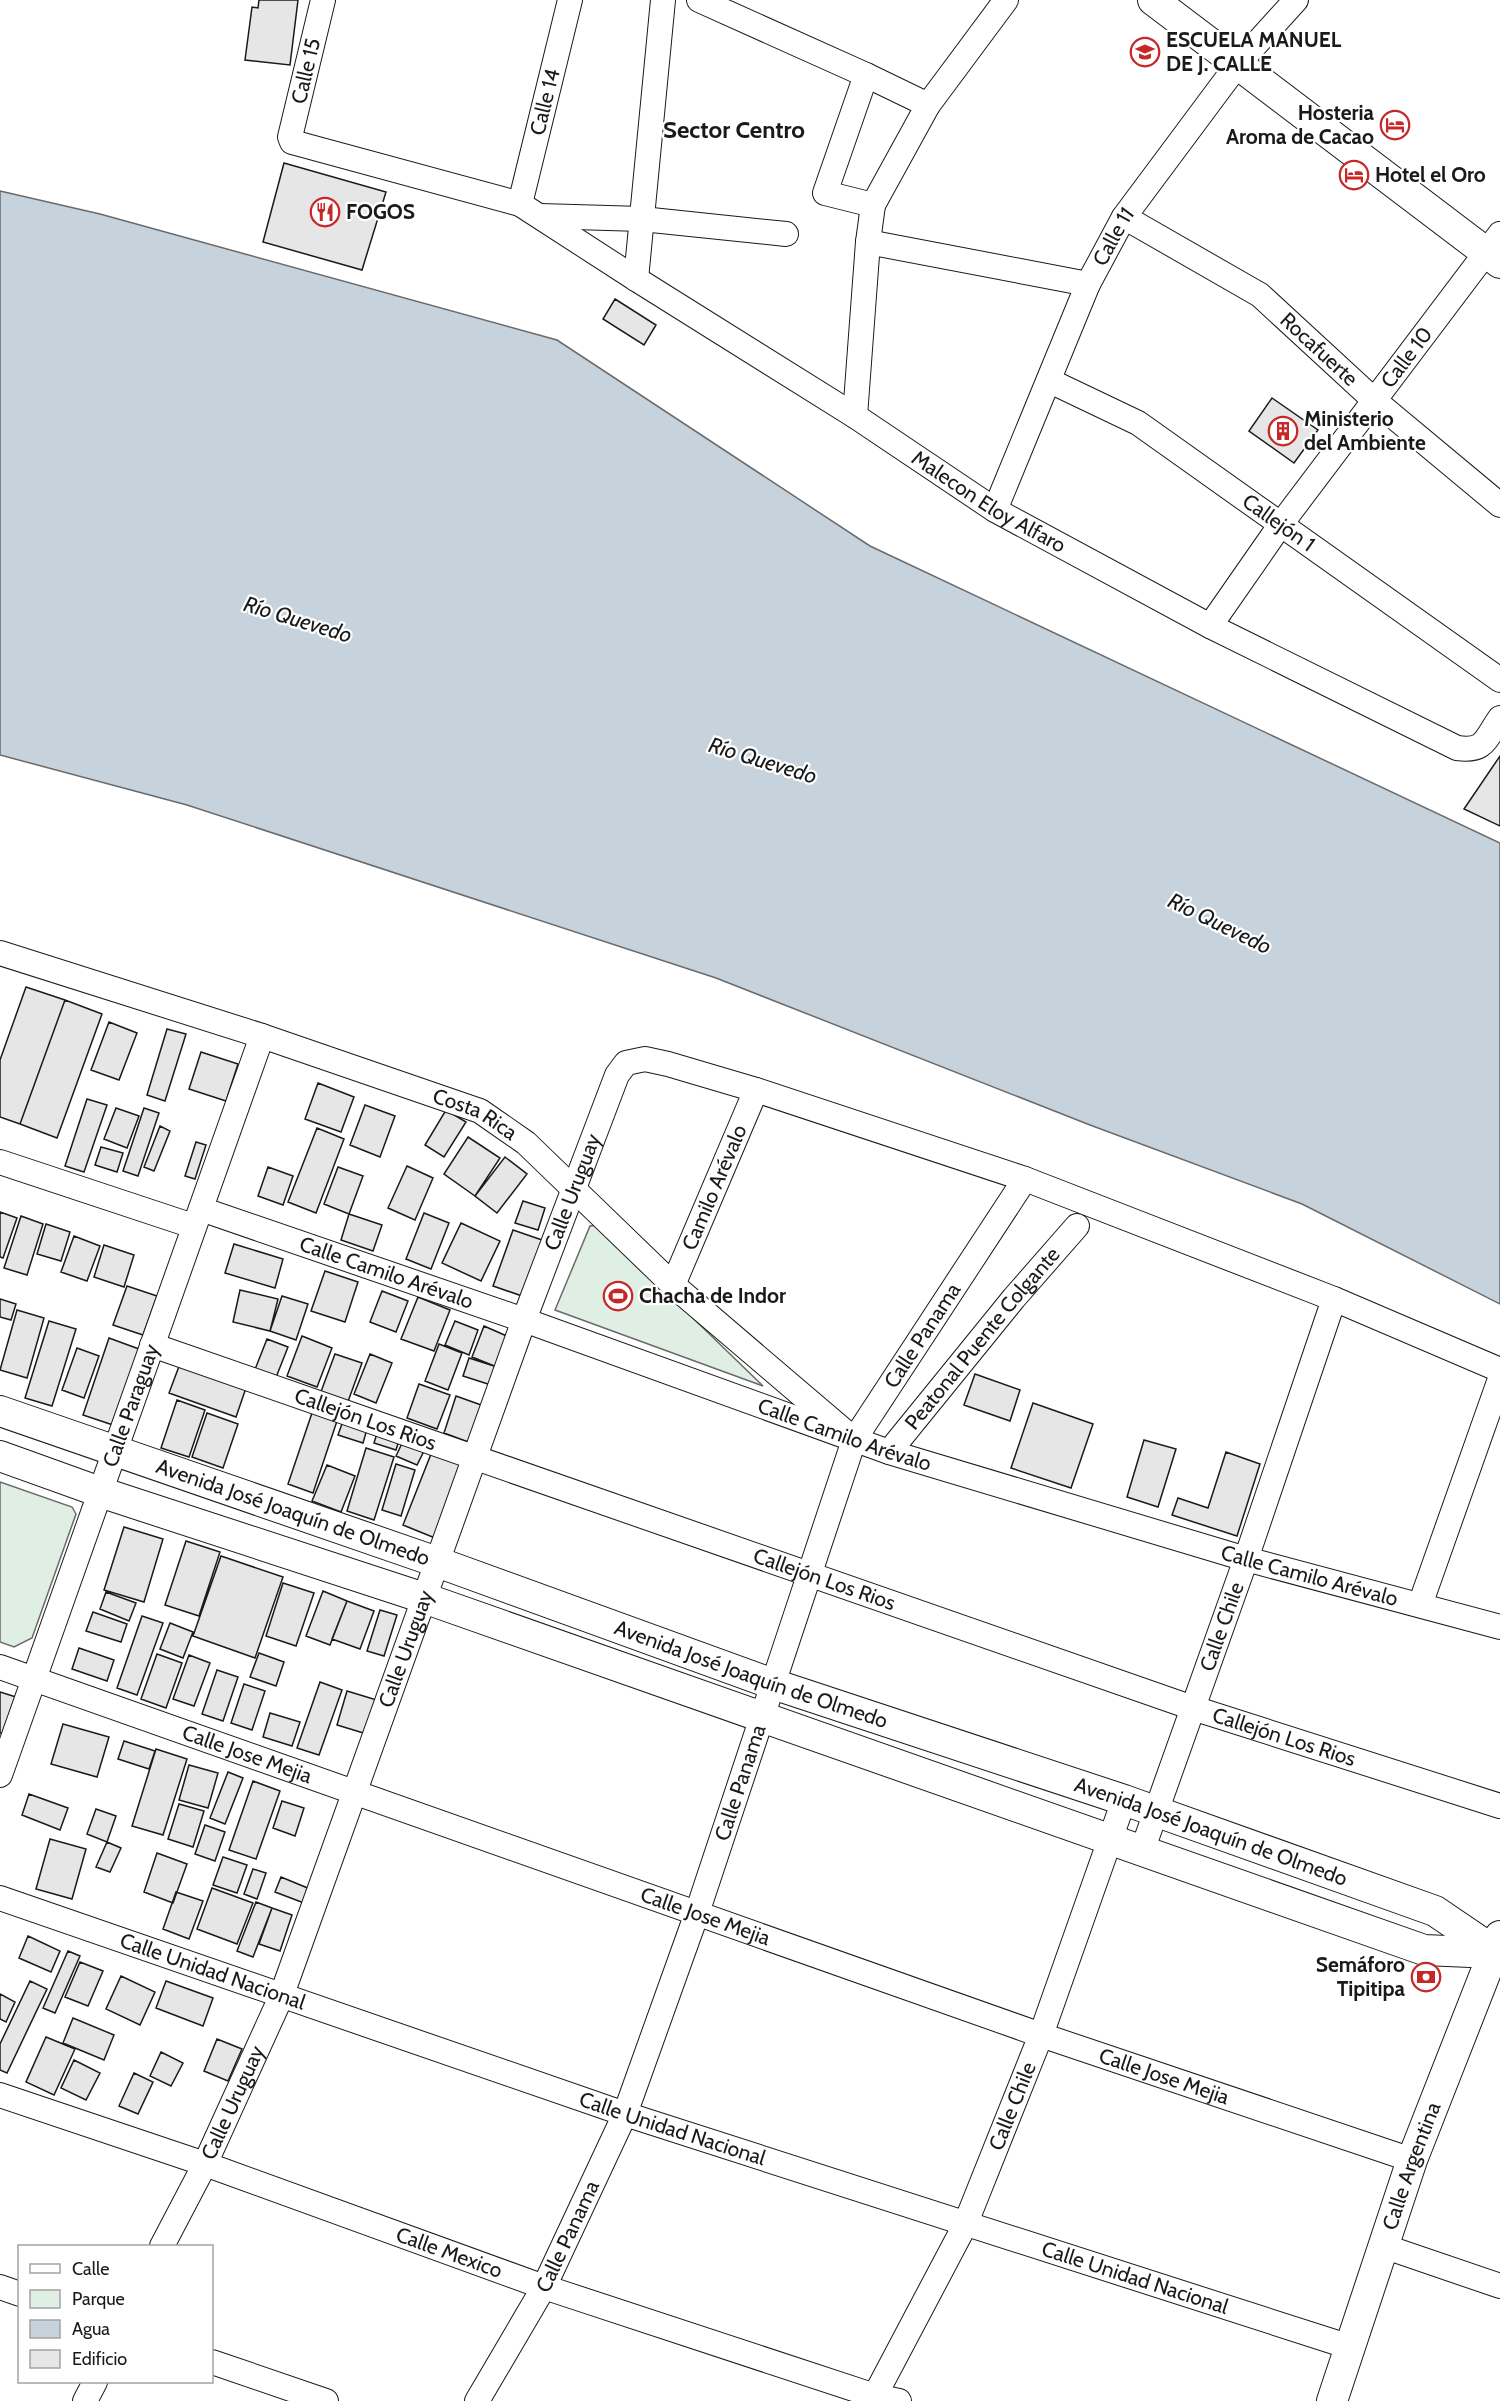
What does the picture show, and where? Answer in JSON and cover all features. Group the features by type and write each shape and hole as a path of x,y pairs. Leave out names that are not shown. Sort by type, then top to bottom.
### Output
{"main road":[{"path":"1153,0 1496,250"},
{"name":"Avenida José Joaquín de Olmedo","path":"0,1411 437,1562 773,1684 1124,1800 1435,1911 1498,1948"},
{"name":"Avenida José Joaquín de Olmedo","path":"0,1456 100,1492 424,1598 762,1719 1425,1950 1498,1948"},
{"name":"Calle Argentina","path":"1332,2401 1412,2160 1498,1948"}],"street":[{"name":"Calle 15","path":"323,0 290,138 292,142 530,210"},
{"name":"Calle 14","path":"530,210 570,0"},
{"path":"636,279 663,0"},
{"path":"699,0 928,105"},
{"path":"855,416 868,242 873,206 928,105 1006,0"},
{"name":"Calle 11","path":"995,510 1089,284 1124,217 1238,63 1296,0"},
{"path":"866,75 825,193 873,206"},
{"path":"530,210 786,234"},
{"name":"Malecon Eloy Alfaro","path":"530,210 855,416 995,510 1210,626 1457,748 1472,750 1480,747 1500,718"},
{"name":"Rocafuerte","path":"1124,217 1260,295 1375,401 1500,505"},
{"path":"868,242 1089,284"},
{"name":"Calle 10","path":"1210,626 1281,524 1375,401 1496,250"},
{"name":"Callejón 1","path":"1050,381 1138,423 1500,680"},
{"name":"Costa Rica","path":"0,953 262,1036 480,1111 526,1143 673,1285 854,1440"},
{"name":"Calle Paraguay","path":"0,1775 262,1036"},
{"name":"Calle Uruguay","path":"163,2245 206,2163 281,1997 524,1320 620,1070 626,1063 645,1059 756,1090"},
{"path":"756,1090 1025,1179 1334,1299 1500,1370"},
{"name":"Camilo Arévalo","path":"673,1285 756,1090"},
{"name":"Calle Camilo Arévalo","path":"0,1162 197,1218 524,1320 889,1452 1246,1559 1500,1627"},
{"name":"Calle Panama","path":"477,2401 544,2287 625,2114 697,1913 854,1440 1025,1179"},
{"name":"Peatonal Puente Colgante","path":"889,1452 1014,1298 1077,1226"},
{"name":"Calle Chile","path":"1142,1851 1246,1559 1334,1299"},
{"name":"Callejón Los Rios","path":"152,1345 1193,1708 1500,1806"},
{"path":"1420,1605 1500,1379"},
{"name":"Calle Jose Mejia","path":"0,1667 1041,2035 1412,2160"},
{"name":"Calle Chile","path":"874,2399 965,2224 1041,2035 1124,1800"},
{"name":"Calle Unidad Nacional","path":"0,1899 625,2114 1350,2347"},
{"name":"Calle Mexico","path":"0,2095 206,2163 544,2287 874,2399 898,2401"},
{"path":"1383,2246 1500,2286"},
{"path":"0,2287 18,2293"},
{"path":"213,2362 326,2401"},
{"path":"85,2401 94,2383"}],"green space":[{"path":"597,1225 763,1386 555,1310 590,1226"},
{"path":"0,1482 72,1507 76,1514 32,1638 14,1647 0,1642"}],"water":[{"name":"Río Quevedo","path":"0,191 100,214 557,340 870,546 1500,843 1500,1304 1302,1204 1090,1125 716,978 187,805 0,755"}],"building":[{"path":"259,0 298,0 290,65 245,60 252,7 258,8"},
{"name":"FOGOS","path":"284,163 386,192 362,270 263,242"},
{"path":"615,299 656,325 644,345 603,319"},
{"name":"Ministerio del Ambiente","path":"1272,398 1318,430 1294,463 1249,431"},
{"path":"1500,756 1500,826 1464,809"},
{"path":"26,987 65,1000 20,1124 0,1117 0,1060"},
{"path":"65,1000 102,1014 57,1138 20,1124"},
{"path":"109,1022 137,1033 119,1080 91,1070"},
{"path":"167,1029 186,1034 165,1101 147,1095"},
{"path":"201,1052 238,1064 226,1101 189,1089"},
{"path":"318,1083 354,1097 341,1132 305,1119"},
{"path":"87,1099 107,1105 84,1172 65,1166"},
{"path":"365,1105 395,1116 380,1157 350,1145"},
{"path":"116,1108 139,1116 127,1148 104,1139"},
{"path":"144,1108 159,1113 138,1176 123,1171"},
{"path":"446,1110 466,1122 444,1157 425,1145"},
{"path":"160,1126 170,1131 154,1171 144,1167"},
{"path":"317,1128 344,1139 316,1213 288,1202"},
{"path":"468,1137 500,1158 475,1196 444,1174"},
{"path":"196,1142 206,1145 195,1179 185,1176"},
{"path":"101,1147 123,1153 117,1172 95,1165"},
{"path":"505,1157 527,1174 497,1213 475,1196"},
{"path":"407,1166 433,1178 415,1220 388,1208"},
{"path":"268,1167 293,1176 283,1205 258,1196"},
{"path":"338,1167 363,1176 349,1214 324,1204"},
{"path":"523,1201 545,1208 538,1230 515,1223"},
{"path":"0,1212 17,1218 3,1258 0,1257"},
{"path":"424,1213 449,1223 431,1269 406,1259"},
{"path":"349,1214 382,1225 373,1251 341,1240"},
{"path":"21,1216 43,1224 27,1275 4,1268"},
{"path":"461,1223 500,1241 481,1281 442,1263"},
{"path":"46,1224 70,1232 61,1261 37,1254"},
{"path":"513,1230 545,1241 525,1297 493,1286"},
{"path":"74,1236 100,1246 87,1281 61,1272"},
{"path":"234,1244 283,1259 275,1288 225,1273"},
{"path":"104,1245 134,1255 124,1287 94,1277"},
{"path":"325,1271 358,1282 345,1322 311,1311"},
{"path":"127,1286 157,1296 143,1335 113,1325"},
{"path":"240,1290 278,1299 270,1331 233,1322"},
{"path":"382,1291 408,1301 396,1332 370,1322"},
{"path":"282,1296 308,1304 296,1340 270,1331"},
{"path":"418,1297 450,1310 434,1351 401,1339"},
{"path":"0,1299 16,1304 11,1320 0,1317"},
{"path":"17,1310 44,1318 27,1378 0,1370"},
{"path":"49,1321 76,1329 52,1406 25,1398"},
{"path":"455,1321 478,1330 469,1355 445,1345"},
{"path":"484,1326 509,1337 497,1367 472,1357"},
{"path":"302,1336 332,1348 317,1387 287,1376"},
{"path":"109,1338 139,1349 113,1425 83,1415"},
{"path":"267,1339 288,1347 273,1385 252,1377"},
{"path":"439,1344 462,1353 448,1390 425,1381"},
{"path":"77,1348 99,1356 84,1398 62,1390"},
{"path":"335,1354 362,1363 346,1407 319,1397"},
{"path":"370,1354 392,1363 376,1403 354,1394"},
{"path":"469,1358 497,1367 491,1385 463,1376"},
{"path":"181,1361 247,1385 236,1417 169,1393"},
{"path":"975,1374 1020,1390 1010,1421 964,1405"},
{"path":"419,1384 450,1395 437,1429 407,1418"},
{"path":"456,1396 484,1406 471,1443 444,1433"},
{"path":"177,1400 205,1410 189,1457 161,1448"},
{"path":"1033,1403 1093,1424 1071,1488 1011,1468"},
{"path":"313,1410 338,1418 313,1493 288,1484"},
{"path":"207,1413 238,1424 223,1468 192,1457"},
{"path":"343,1421 367,1429 363,1443 338,1435"},
{"path":"378,1430 400,1437 396,1450 374,1443"},
{"path":"405,1437 426,1447 417,1465 396,1456"},
{"path":"1144,1440 1176,1449 1158,1507 1127,1497"},
{"path":"366,1448 394,1457 374,1520 347,1511"},
{"path":"433,1449 466,1462 435,1538 403,1525"},
{"path":"1226,1452 1260,1464 1237,1536 1172,1515 1178,1498 1208,1508"},
{"path":"396,1464 415,1470 401,1516 382,1510"},
{"path":"327,1465 355,1476 341,1512 312,1501"},
{"path":"124,1527 163,1539 144,1602 104,1590"},
{"path":"186,1541 220,1552 199,1616 165,1605"},
{"path":"221,1556 283,1577 255,1658 193,1636"},
{"path":"283,1583 314,1593 296,1646 266,1636"},
{"path":"323,1591 347,1601 330,1645 306,1636"},
{"path":"106,1592 136,1603 129,1621 100,1609"},
{"path":"347,1601 374,1611 360,1649 332,1639"},
{"path":"380,1610 397,1615 384,1656 367,1651"},
{"path":"93,1612 127,1624 121,1642 86,1631"},
{"path":"142,1616 163,1623 137,1695 117,1688"},
{"path":"170,1623 193,1632 183,1658 160,1649"},
{"path":"79,1648 114,1660 107,1681 72,1669"},
{"path":"259,1653 284,1662 276,1686 250,1677"},
{"path":"157,1654 182,1663 166,1708 141,1699"},
{"path":"189,1655 210,1663 194,1706 173,1699"},
{"path":"217,1670 238,1677 223,1721 202,1714"},
{"path":"320,1682 342,1690 319,1755 297,1748"},
{"path":"244,1684 265,1691 252,1730 231,1723"},
{"path":"347,1691 380,1701 370,1735 337,1725"},
{"path":"0,1692 16,1697 4,1734 0,1733"},
{"path":"270,1713 300,1722 292,1746 263,1737"},
{"path":"63,1724 109,1737 97,1777 51,1764"},
{"path":"124,1741 155,1751 149,1769 118,1759"},
{"path":"156,1749 187,1759 163,1835 132,1826"},
{"path":"189,1765 218,1773 208,1808 179,1800"},
{"path":"228,1772 243,1778 225,1824 210,1818"},
{"path":"253,1781 280,1791 256,1859 229,1850"},
{"path":"29,1794 68,1808 60,1830 22,1815"},
{"path":"282,1801 304,1808 295,1836 273,1828"},
{"path":"179,1804 204,1811 193,1847 168,1839"},
{"path":"96,1809 116,1816 107,1842 87,1834"},
{"path":"205,1825 225,1832 215,1861 195,1854"},
{"path":"50,1839 86,1849 72,1899 36,1889"},
{"path":"107,1842 121,1848 110,1872 96,1867"},
{"path":"157,1853 187,1864 173,1903 144,1892"},
{"path":"223,1857 247,1865 237,1893 213,1885"},
{"path":"253,1869 266,1873 257,1899 244,1894"},
{"path":"281,1877 310,1889 304,1903 275,1892"},
{"path":"212,1888 253,1903 237,1944 197,1929"},
{"path":"176,1892 203,1901 189,1939 163,1929"},
{"path":"256,1902 272,1908 253,1957 237,1951"},
{"path":"272,1908 292,1915 280,1951 259,1944"},
{"path":"28,1936 60,1951 51,1972 19,1958"},
{"path":"68,1951 80,1956 55,2013 43,2008"},
{"path":"80,1962 103,1971 88,2006 65,1997"},
{"path":"121,1976 155,1992 140,2025 106,2009"},
{"path":"30,1981 47,1989 7,2073 0,2070 0,2044"},
{"path":"166,1981 213,1998 203,2026 156,2008"},
{"path":"0,1994 15,2002 6,2022 0,2019"},
{"path":"73,2018 114,2035 104,2060 63,2043"},
{"path":"46,2037 75,2049 54,2095 26,2082"},
{"path":"217,2039 242,2049 228,2081 204,2071"},
{"path":"161,2052 183,2063 171,2086 150,2076"},
{"path":"74,2060 100,2073 86,2100 61,2088"},
{"path":"134,2073 153,2082 138,2114 119,2106"}],"place":[{"name":"ESCUELA MANUEL DE J. CALLE","path":"1145,52"},
{"name":"Hosteria Aroma de Cacao","path":"1395,125"},
{"name":"Hotel el Oro","path":"1354,175"},
{"name":"FOGOS","path":"325,212"},
{"name":"Ministerio del Ambiente","path":"1283,431"},
{"name":"Chacha de Indor","path":"618,1296"},
{"name":"Semáforo Tipitipa","path":"1426,1977"}],"district":[{"name":"Sector Centro","path":"734,130"}]}
